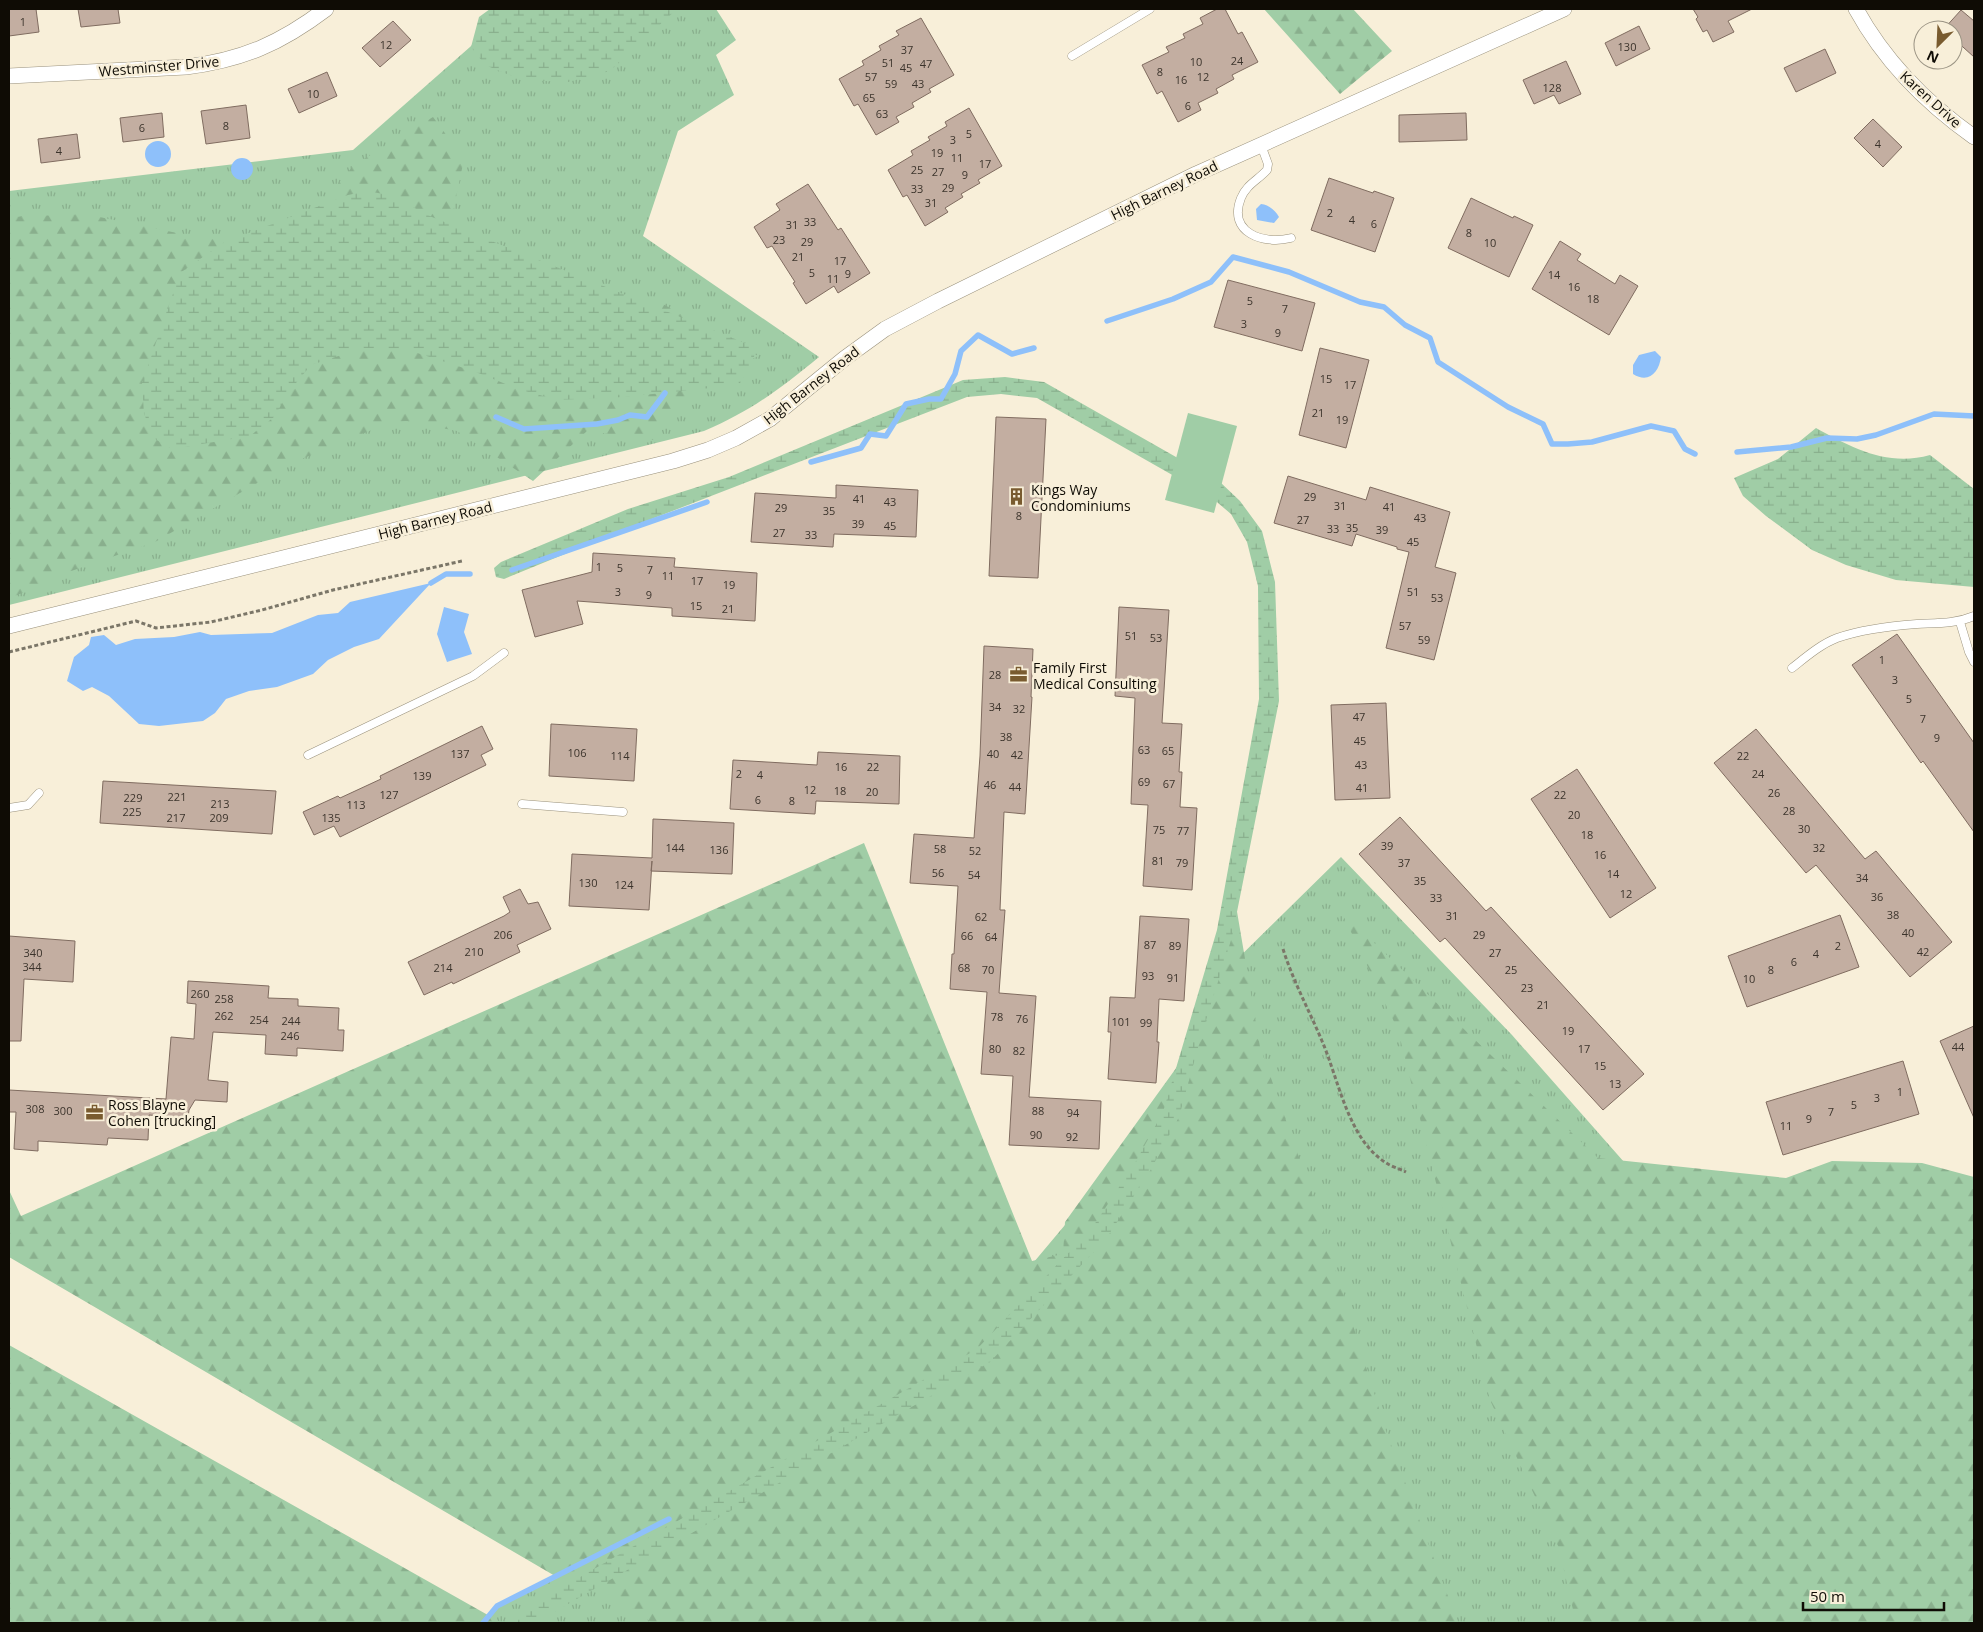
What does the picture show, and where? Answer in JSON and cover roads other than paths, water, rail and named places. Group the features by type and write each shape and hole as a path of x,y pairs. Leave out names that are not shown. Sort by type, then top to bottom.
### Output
{"street":[{"name":"Westminster Drive","path":"9,76 177,67 214,63 241,57 271,44 326,9"},
{"name":"High Barney Road","path":"9,626 673,461 708,450 770,420 845,358 885,329 1015,262 1196,174 1564,9"},
{"name":"Karen Drive","path":"1856,9 1881,50 1897,68 1929,100 1974,137"}],"lane":[{"path":"1072,56 1150,9"},
{"path":"1261,145 1268,164 1267,170 1254,180 1241,197 1238,215 1246,229 1253,236 1278,242 1291,238"},
{"path":"1792,668 1818,648 1837,638 1878,627 1946,624 1960,622 1974,616"},
{"path":"1960,622 1968,652 1974,662"},
{"path":"308,755 473,676 504,653"},
{"path":"9,808 28,805 39,793"},
{"path":"522,804 623,812"}],"water":[{"path":"158,141 167,145 171,154 167,163 158,167 149,163 145,154 149,145"},
{"path":"242,158 250,161 253,169 250,177 242,180 234,177 231,169 234,161"},
{"path":"1261,204 1274,210 1277,214 1279,217 1274,223 1257,220 1256,209"},
{"path":"1655,351 1661,357 1655,372 1644,378 1633,374 1633,365 1639,355"},
{"path":"431,583 379,639 354,647 328,660 313,674 277,687 249,691 226,699 215,713 203,721 159,726 139,724 109,696 92,687 83,691 67,681 74,657 89,645 91,637 104,635 116,645 135,639 174,637 200,632 211,635 272,633 318,615 338,613 350,602"},
{"path":"444,607 469,614 464,632 472,654 447,662 437,634"}],"waterway":[{"path":"1107,321 1173,299 1211,282 1233,257 1289,272 1360,302 1384,307 1405,325 1430,338 1438,362 1508,407 1543,424 1552,444 1592,442 1651,426 1674,431 1685,449 1695,454"},
{"path":"811,462 861,448 870,434 886,436 906,404 929,399 941,399 955,374 961,351 978,335 1012,354 1034,348"},
{"path":"496,417 524,429 597,424 618,420 630,415 647,417 665,393"},
{"path":"1737,452 1791,447 1827,438 1857,439 1876,435 1934,414 1974,416"},
{"path":"512,570 707,502"},
{"path":"431,583 446,574 470,574"},
{"path":"483,1623 497,1606 669,1519"}],"place":[{"name":"Kings Way Condominiums","path":"1017,497"},
{"name":"Family First Medical Consulting","path":"1019,675"},
{"name":"Ross Blayne Cohen [trucking]","path":"94,1112"}]}
